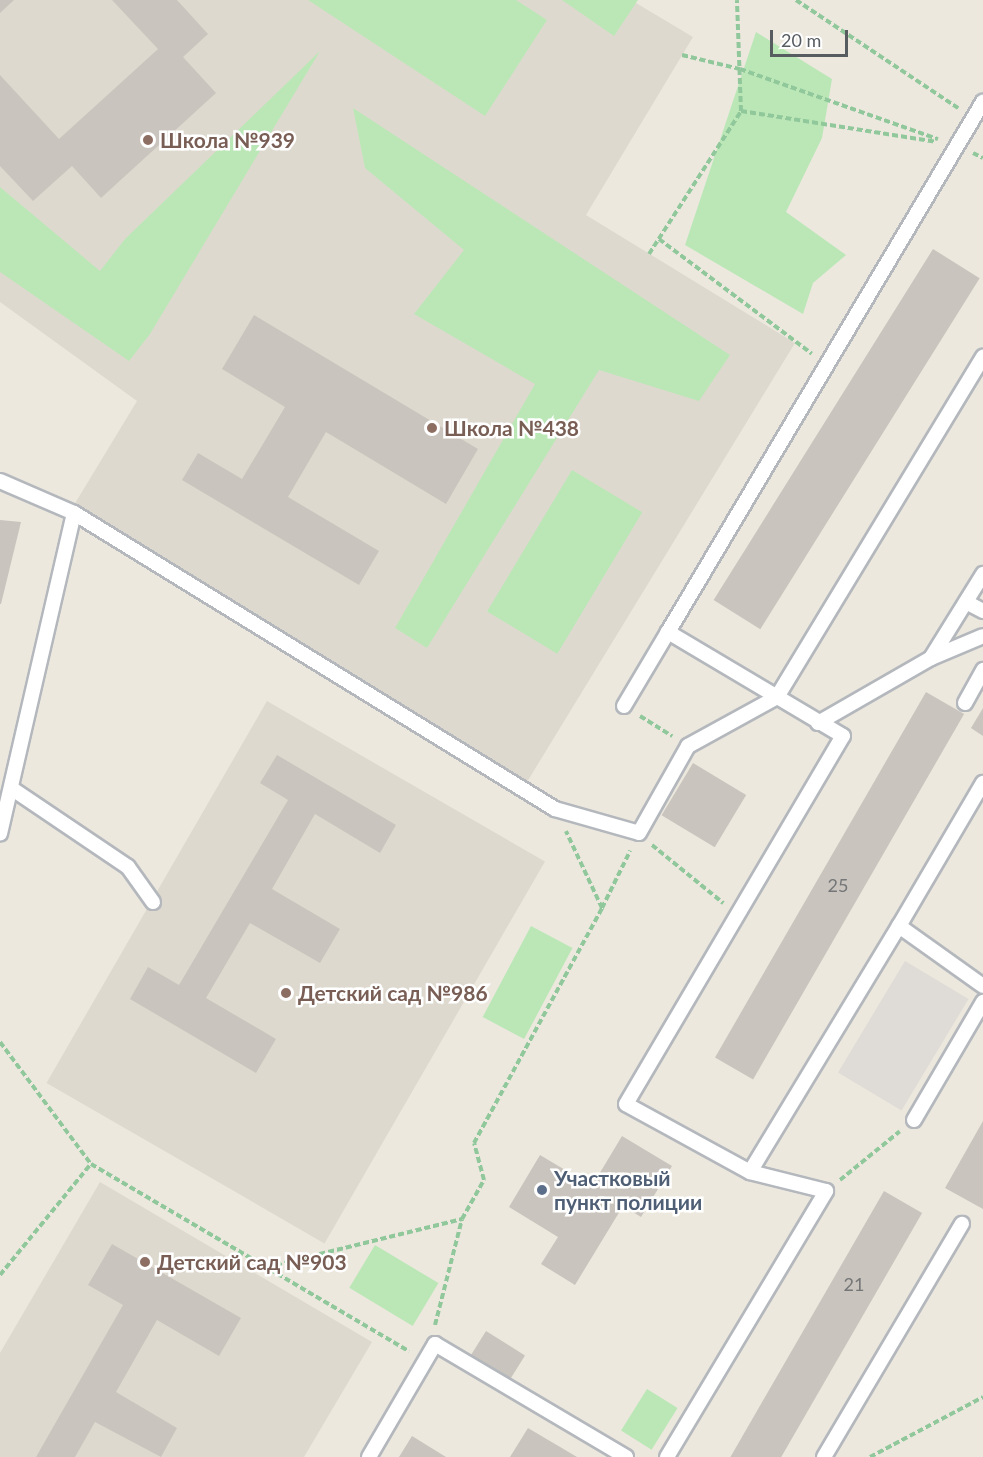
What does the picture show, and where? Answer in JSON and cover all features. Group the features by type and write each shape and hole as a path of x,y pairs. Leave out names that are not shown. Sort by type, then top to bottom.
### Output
{"lane":[{"path":"624,706 983,102"},
{"path":"0,481 74,513 555,809 639,833 688,746 777,698 983,357"},
{"path":"0,834 74,513"},
{"path":"931,658 983,574"},
{"path":"966,602 983,611"},
{"path":"667,1457 826,1191 750,1172 626,1104 843,736 668,632"},
{"path":"818,723 931,658 983,636"},
{"path":"965,703 983,670"},
{"path":"750,1172 983,783"},
{"path":"11,788 128,867 153,902"},
{"path":"899,926 983,986"},
{"path":"914,1120 983,1002"},
{"path":"824,1457 962,1224"},
{"path":"369,1457 435,1344 626,1457"}],"path":[{"path":"650,254 741,111 737,0"},
{"path":"796,0 973,119"},
{"path":"682,55 740,69 957,145"},
{"path":"741,111 957,145"},
{"path":"659,239 827,365"},
{"path":"624,706 688,746"},
{"path":"555,809 602,909"},
{"path":"434,1328 462,1219 483,1180 474,1143 602,909 639,833 737,915"},
{"path":"0,1042 91,1164 426,1360"},
{"path":"826,1191 914,1120"},
{"path":"0,1275 91,1164"},
{"path":"267,1267 462,1219"},
{"path":"870,1457 983,1397"}],"shaded area":[{"name":"Школа №438","path":"0,0 631,0 693,37 586,215 795,343 527,782 74,505 137,401 0,302"},
{"name":"Детский сад №986","path":"267,701 545,862 324,1243 47,1083"},
{"path":"905,961 968,999 901,1111 838,1072"},
{"name":"Детский сад №903","path":"100,1182 372,1342 304,1457 0,1457 0,1353"}],"green space":[{"path":"308,0 516,0 547,20 485,116"},
{"path":"562,0 638,0 614,36"},
{"path":"756,32 832,79 822,138 786,212 846,255 813,283 803,314 685,245"},
{"path":"320,51 150,334 129,361 0,272 0,187 100,271 125,239"},
{"path":"353,108 730,355 699,401 599,370 427,648 395,628 535,384 414,314 464,250 365,168"},
{"path":"572,470 642,512 557,654 487,611"},
{"path":"531,926 572,948 524,1039 483,1017"},
{"path":"375,1245 438,1283 413,1326 349,1288"},
{"path":"647,1389 678,1408 652,1450 621,1431"}],"building":[{"path":"0,0 14,0 0,13"},
{"path":"112,0 177,0 208,34 183,57 216,93 101,198 72,166 33,201 0,166 0,75 59,139 158,49"},
{"path":"933,249 980,278 760,629 714,600"},
{"path":"254,315 478,449 446,504 326,432 288,497 379,551 359,585 182,480 198,453 242,479 285,407 222,369"},
{"path":"0,520 21,522 1,604 0,604"},
{"path":"926,692 964,714 753,1079 715,1057"},
{"path":"983,708 983,736 971,728"},
{"path":"277,755 396,825 380,853 315,814 272,889 340,929 320,963 250,923 206,998 276,1039 256,1073 130,999 148,967 179,985 288,800 260,783"},
{"path":"693,763 746,795 715,847 662,815"},
{"path":"983,1121 983,1209 945,1188"},
{"path":"622,1136 672,1166 641,1217 623,1206 575,1285 541,1264 558,1237 509,1207 540,1155 592,1186"},
{"path":"884,1191 922,1213 781,1457 730,1457"},
{"path":"112,1244 241,1318 219,1356 157,1320 116,1392 177,1428 161,1457 95,1422 75,1457 36,1457 123,1305 88,1285"},
{"path":"486,1331 525,1355 509,1382 470,1357"},
{"path":"528,1428 577,1457 510,1457"},
{"path":"412,1436 446,1457 399,1457"}],"place":[{"name":"Школа №939","path":"148,140"},
{"name":"Школа №438","path":"432,428"},
{"name":"Детский сад №986","path":"286,993"},
{"name":"Участковый пункт полиции","path":"542,1190"},
{"name":"Детский сад №903","path":"145,1262"}]}
